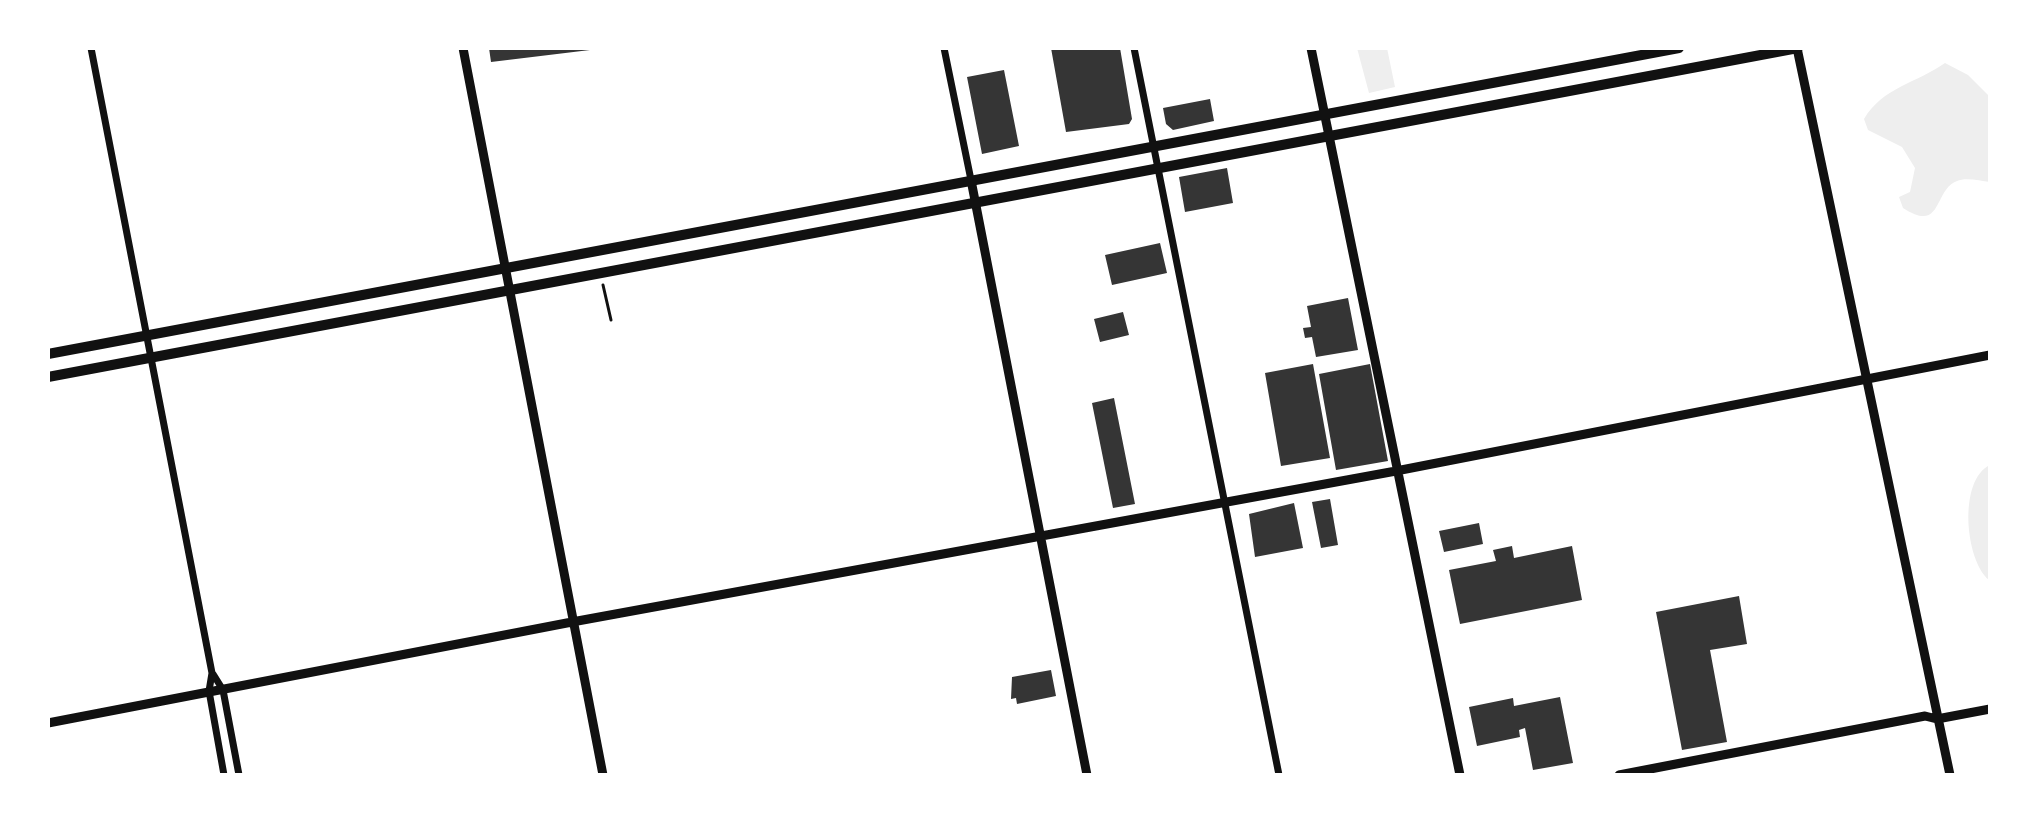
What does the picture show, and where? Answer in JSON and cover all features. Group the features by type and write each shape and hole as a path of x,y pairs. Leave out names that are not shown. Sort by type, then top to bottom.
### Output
{"main road":[{"path":"48,354 1676,48 1679,70"},
{"path":"1733,48 1735,60"},
{"path":"48,377 1797,48"},
{"path":"1459,90 1462,111"},
{"path":"1080,160 1084,182"},
{"path":"698,232 703,254"}],"street":[{"path":"91,48 212,673 209,691 224,775"},
{"path":"463,48 603,775"},
{"path":"944,48 1043,537 1087,775"},
{"path":"1134,48 1279,775"},
{"path":"1311,48 1460,775"},
{"path":"1797,48 1950,775"},
{"path":"48,723 572,622 1396,471 1990,355"},
{"path":"212,673 223,690 239,775"},
{"path":"1619,775 1925,716 1937,719 1990,709"}],"path":[{"path":"601,273 611,320"}],"shaded area":[{"path":"1357,48 1387,48 1395,87 1369,93"},
{"path":"1945,63 1968,75 1990,97 1990,182 1957,181 1949,186 1931,213 1916,215 1903,208 1899,197 1910,192 1915,168 1902,147 1868,130 1864,119 1891,92"},
{"path":"1990,465 1989,580 1975,556 1968,521 1973,486 1980,473"}],"building":[{"path":"489,48 590,48 590,50 491,62"},
{"path":"1051,48 1120,48 1132,119 1129,124 1066,132"},
{"path":"1004,70 1019,146 982,154 967,77"},
{"path":"1210,99 1214,121 1173,130 1166,124 1163,108"},
{"path":"1227,168 1233,203 1185,212 1179,177"},
{"path":"1160,243 1167,273 1112,285 1105,255"},
{"path":"1348,298 1358,350 1316,357 1312,337 1305,338 1303,328 1311,327 1307,306"},
{"path":"1123,312 1129,335 1100,342 1094,319"},
{"path":"1313,364 1330,458 1281,466 1265,373"},
{"path":"1370,364 1388,461 1336,470 1319,374"},
{"path":"1114,398 1135,504 1113,508 1092,403"},
{"path":"1330,499 1338,545 1321,548 1312,502"},
{"path":"1294,503 1303,548 1255,557 1249,514"},
{"path":"1479,523 1483,544 1444,552 1439,531"},
{"path":"1512,546 1514,558 1572,546 1582,600 1460,624 1449,570 1496,561 1493,550"},
{"path":"1739,596 1747,644 1710,650 1727,742 1682,750 1656,612"},
{"path":"1051,670 1056,696 1017,704 1016,698 1011,699 1012,677"},
{"path":"1560,697 1573,763 1533,770 1525,728 1519,730 1520,737 1477,746 1469,707 1513,698 1514,706"}]}
